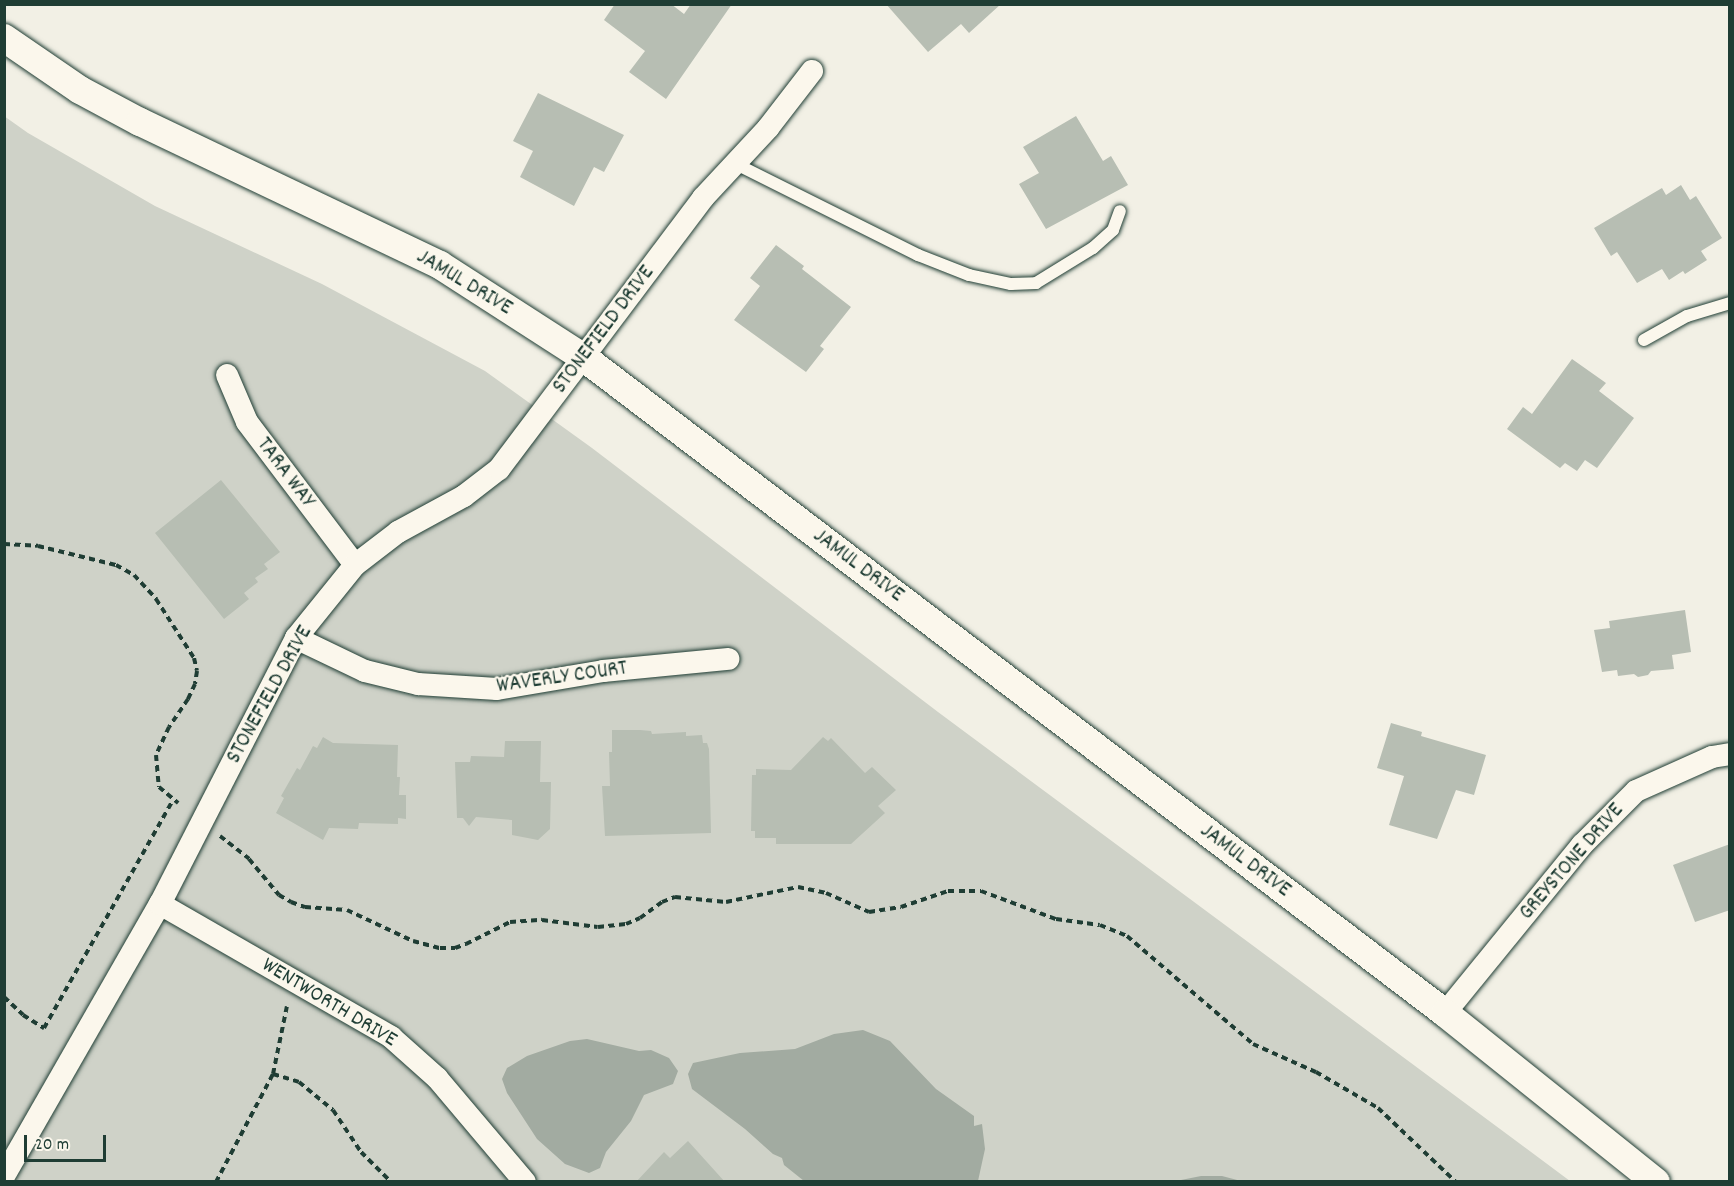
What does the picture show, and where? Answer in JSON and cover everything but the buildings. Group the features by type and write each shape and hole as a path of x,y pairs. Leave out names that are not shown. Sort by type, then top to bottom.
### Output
{"street":[{"name":"JAMUL DRIVE","path":"4,38 80,90 140,122 440,265 583,357 1445,1013 1656,1182"},
{"name":"STONEFIELD DRIVE","path":"4,1176 160,904 296,638 355,566 398,532 464,496 499,468 703,198 768,128 812,71"},
{"name":"TARA WAY","path":"227,375 247,422 355,566"},
{"name":"WAVERLY COURT","path":"296,638 375,673 418,684 497,689 603,671 728,659"},
{"name":"GREYSTONE DRIVE","path":"1445,1013 1582,845 1636,791 1712,757 1730,754"},
{"name":"WENTWORTH DRIVE","path":"160,904 391,1036 437,1078 525,1182"}],"lane":[{"path":"734,163 918,255 969,275 1011,284 1036,283 1093,248 1113,230 1120,211"},
{"path":"1644,340 1687,316 1730,303"}],"path":[{"path":"4,544 38,546 107,562 134,575 156,599 194,658 197,671 195,684 188,699 169,727 156,754 159,787 176,801 44,1028 23,1015 4,997"},
{"path":"218,835 249,859 279,896 305,907 347,910 413,941 440,948 455,948 516,921 542,920 598,927 626,924 640,918 662,902 675,897 726,902 798,887 826,893 869,912 901,907 948,891 981,891 1056,919 1100,925 1127,936 1253,1044 1316,1072 1378,1108 1456,1182"},
{"path":"216,1182 273,1074 288,1003"},
{"path":"273,1074 300,1083 324,1102 346,1127 361,1152 391,1182"}],"shaded area":[{"path":"4,116 28,133 155,206 322,284 485,371 592,448 938,712 1570,1181 5,1181"},
{"path":"863,1030 890,1041 936,1089 974,1116 974,1126 982,1124 985,1149 978,1181 804,1181 784,1165 782,1158 773,1154 745,1129 692,1089 688,1074 693,1063 740,1053 795,1049 834,1034"},
{"path":"587,1039 639,1051 651,1050 669,1058 678,1071 673,1084 644,1095 631,1121 606,1152 600,1168 589,1173 565,1164 537,1139 507,1093 502,1079 507,1068 527,1056 570,1041"},
{"path":"1201,1176 1222,1176 1241,1181 1176,1181"}]}
